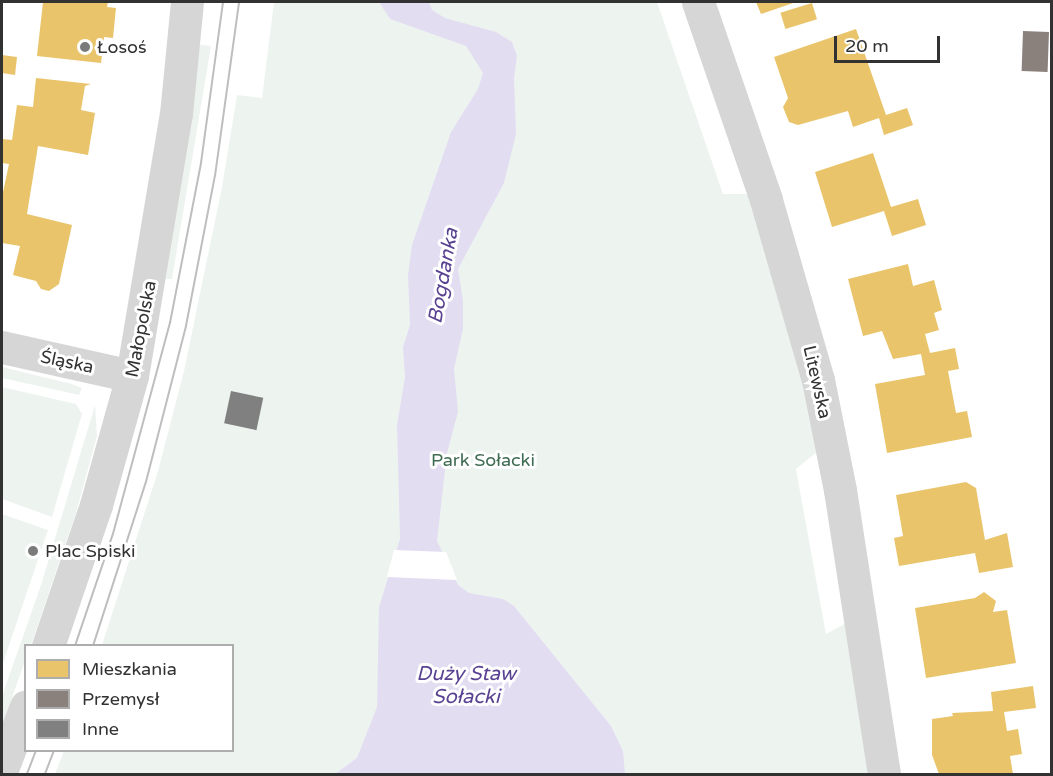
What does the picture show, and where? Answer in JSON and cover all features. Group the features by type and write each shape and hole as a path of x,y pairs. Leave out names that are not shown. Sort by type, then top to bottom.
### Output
{"street":[{"name":"Małopolska","path":"48,644 96,505 132,376 176,114 187,2"},
{"name":"Litewska","path":"698,2 766,200 818,380 840,490 884,774"},
{"name":"Śląska","path":"2,348 132,376"},
{"path":"2,769 24,711"}],"green space":[{"name":"Park Sołacki","path":"274,2 657,2 723,194 749,194 800,368 817,452 796,469 826,634 848,622 871,774 55,774 64,752 234,752 234,644 102,644 158,471 184,371 222,187 237,95 262,98"},
{"path":"196,44 211,46 172,279 166,279"},
{"path":"2,367 82,388 79,395 2,378"},
{"path":"2,387 76,404 82,414 52,517 2,499"},
{"path":"95,405 97,436 76,513 31,644 24,644 24,664 2,726 2,696 41,585"},
{"path":"2,514 48,530 2,666"}],"water":[{"path":"379,2 429,2 432,10 445,18 496,32 512,42 517,56 514,78 516,134 504,183 458,269 463,300 463,329 454,369 458,412 447,453 437,541 458,585 469,593 503,599 514,606 611,726 623,751 625,774 335,774 357,758 377,707 379,607 400,539 397,425 405,377 403,347 410,325 408,275 412,245 451,132 478,89 483,73 466,46 390,19"}],"pier":[{"path":"394,550 446,552 457,580 387,577"}],"building: Mieszkania":[{"path":"43,2 108,2 107,7 116,8 113,38 104,37 101,63 37,56"},
{"path":"756,2 796,2 761,14"},
{"path":"812,3 817,19 785,29 780,13"},
{"path":"856,29 886,115 907,108 913,125 884,135 879,118 853,127 848,111 798,125 789,122 783,107 788,98 774,57"},
{"path":"2,55 17,57 15,75 2,73"},
{"path":"36,78 91,84 85,86 81,110 95,113 88,155 38,146 27,214 72,225 59,284 49,291 41,289 36,281 13,275 20,246 2,243 2,197 9,164 2,163 2,139 12,140 17,105 33,107"},
{"path":"873,153 891,207 918,199 926,225 892,236 884,211 832,227 815,172"},
{"path":"908,264 913,286 934,280 942,310 934,313 939,330 925,334 930,353 955,348 959,369 948,371 956,413 967,411 972,437 887,453 875,384 925,375 921,354 893,359 882,331 863,336 848,279"},
{"path":"966,482 976,488 985,540 1007,533 1013,567 979,573 975,553 899,566 894,538 903,536 896,495"},
{"path":"984,592 996,601 993,612 1007,610 1016,663 926,678 915,608 975,598"},
{"path":"1033,686 1036,708 1004,712 1007,731 1018,729 1022,754 1010,756 1013,774 939,774 932,755 932,719 953,716 952,713 993,711 991,692"}],"building: Przemysł":[{"path":"1023,31 1049,32 1048,72 1022,71"}],"building: Inne":[{"path":"231,391 263,398 256,430 224,423"}],"tram line":[{"path":"76,644 113,534 170,323 201,163 223,2"},
{"path":"94,644 146,482 186,326 215,176 239,2"},
{"path":"27,774 35,752"},
{"path":"45,774 53,752"}],"place":[{"name":"Łosoś","path":"85,47"},
{"name":"Plac Spiski","path":"33,551"}],"water label":[{"name":"Bogdanka","path":"444,276"},
{"name":"Duży Staw Sołacki","path":"466,686"}]}
